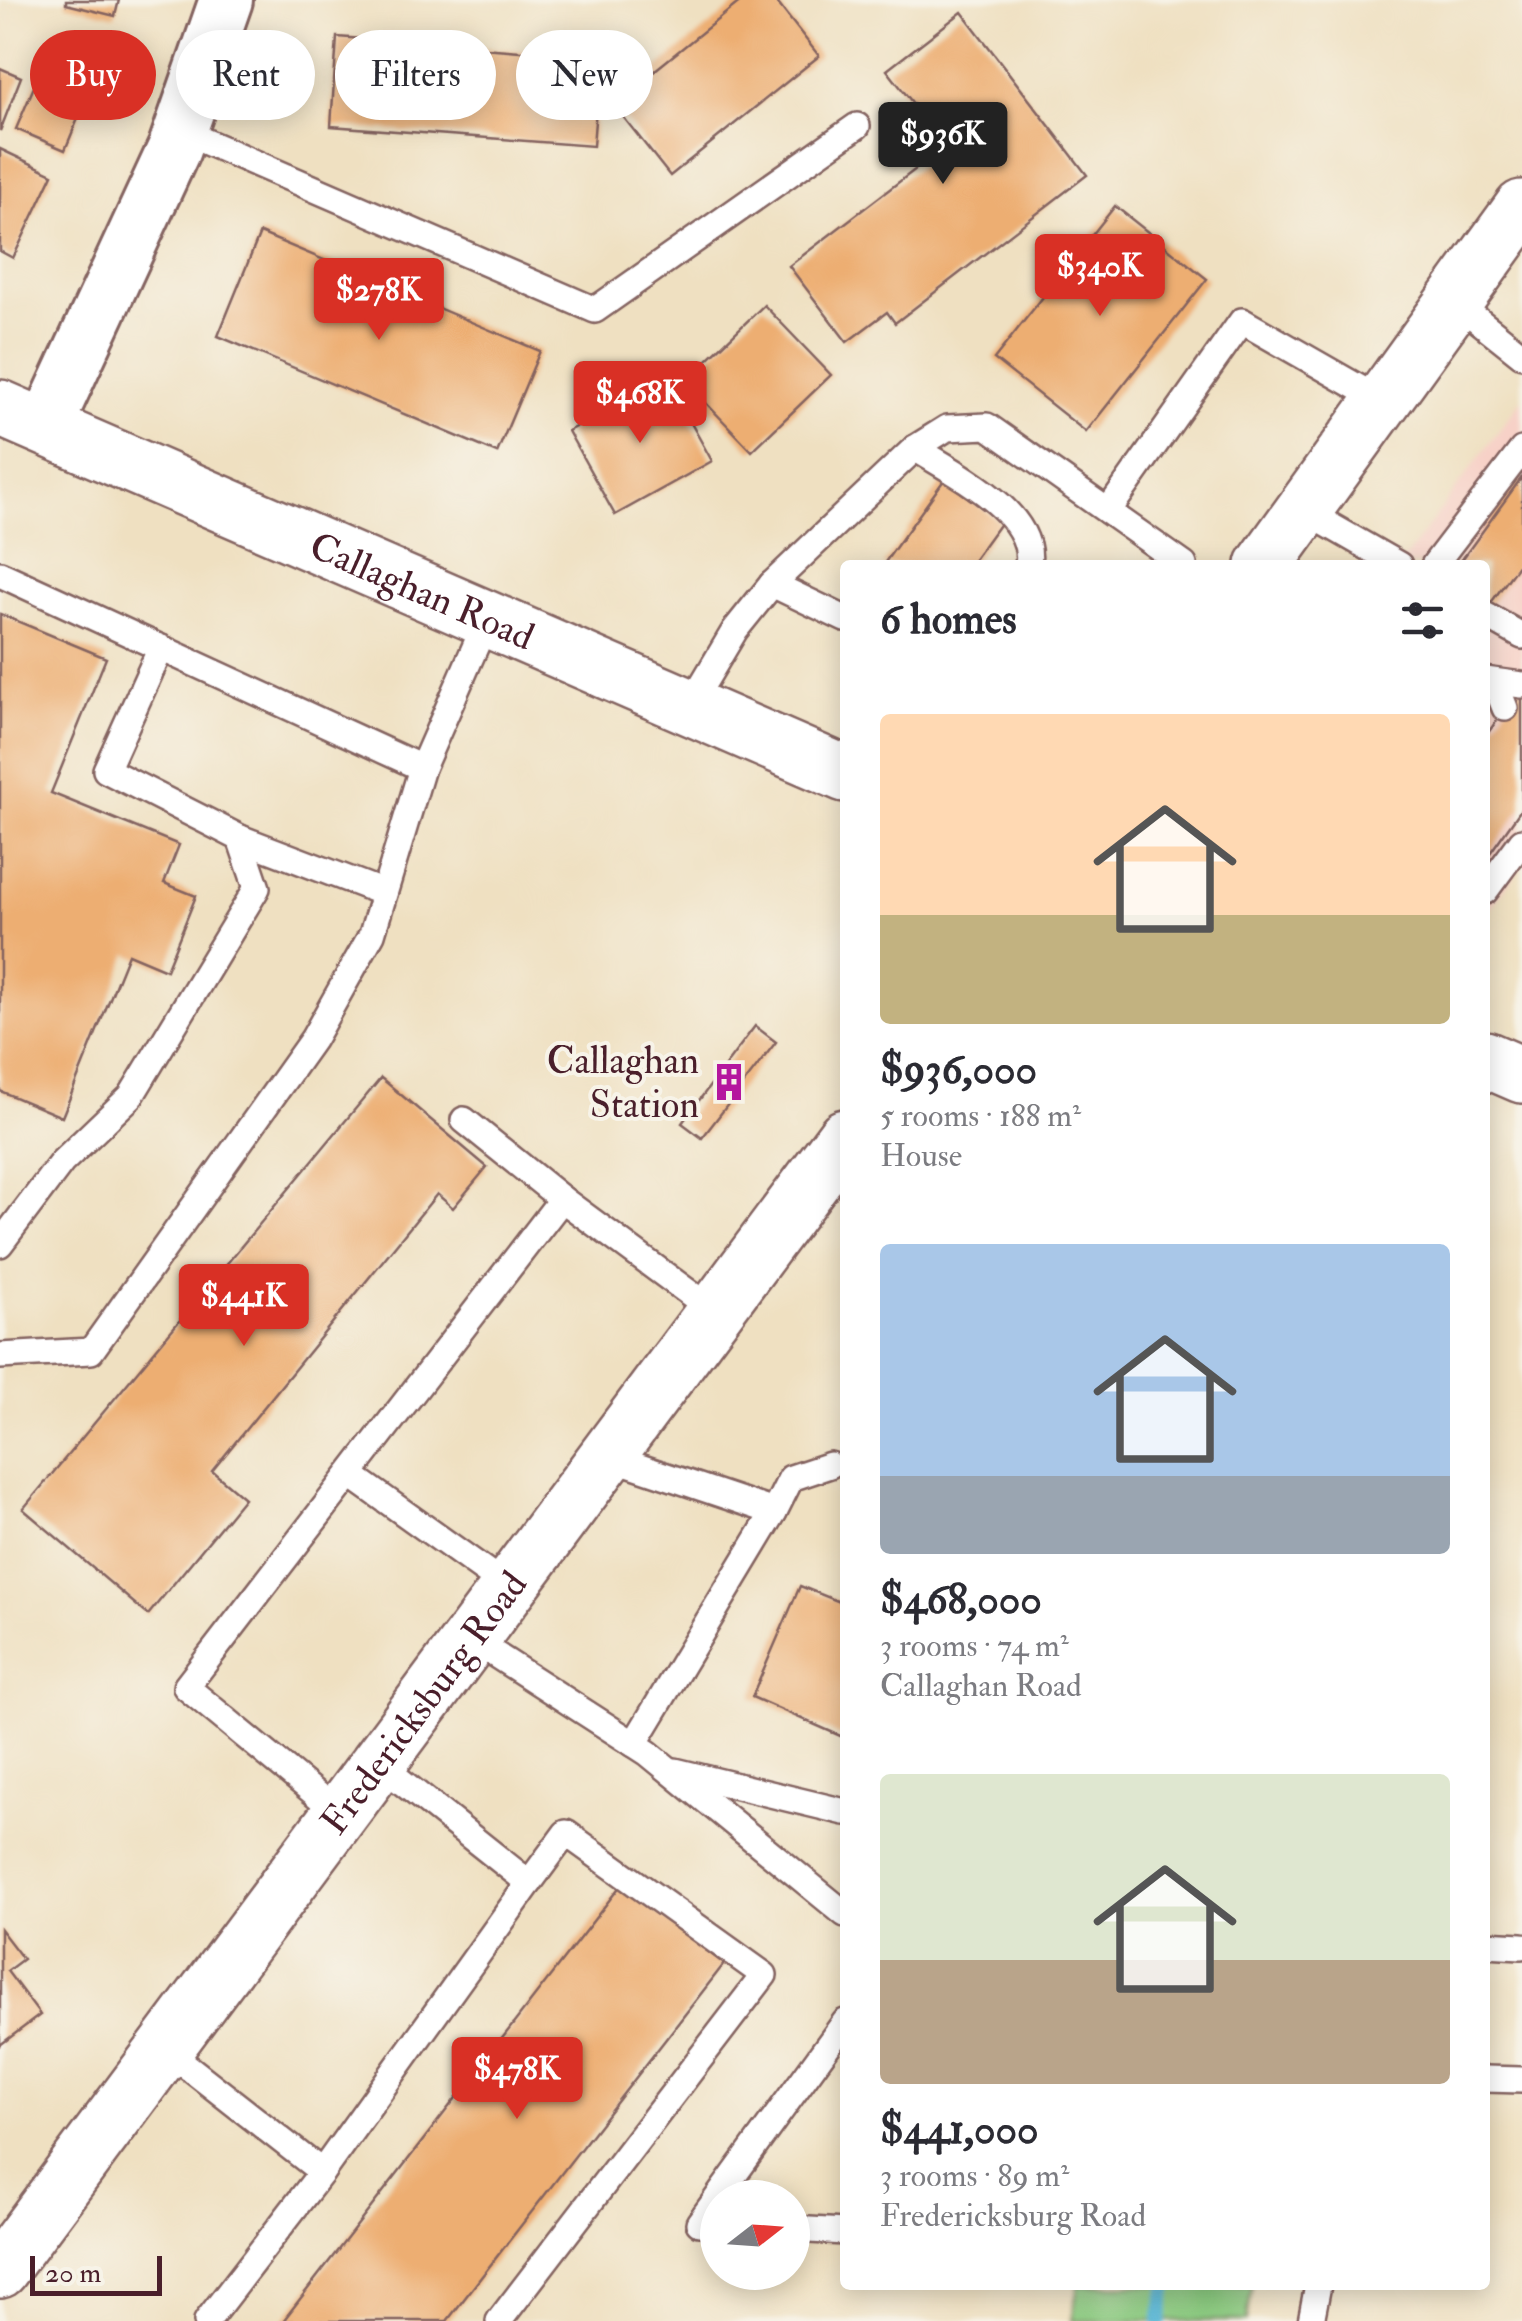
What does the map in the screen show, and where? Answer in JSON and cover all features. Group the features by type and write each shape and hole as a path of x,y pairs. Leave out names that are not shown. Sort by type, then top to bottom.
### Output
{"main road":[{"path":"1282,548 1382,401 1522,208"},
{"name":"Callaghan Road","path":"23,418 840,772"},
{"path":"1490,1061 1522,1076"},
{"name":"Fredericksburg Road","path":"2,2262 840,1145"}],"street":[{"path":"23,418 181,131 226,0"}],"lane":[{"path":"181,131 594,310 857,126"},
{"path":"1454,302 1522,355"},
{"path":"1108,511 1242,321 1382,401"},
{"path":"689,707 736,630 772,584 914,448 948,428 987,426 1177,560"},
{"path":"914,448 1008,508 1030,553 1029,560"},
{"path":"1439,560 1474,527 1518,463"},
{"path":"1282,548 1365,560"},
{"path":"0,574 422,768"},
{"path":"772,584 840,618"},
{"path":"1490,618 1522,636"},
{"path":"0,1356 91,1351 313,1039 372,934 422,768 487,620"},
{"path":"160,648 106,770 240,838 384,893"},
{"path":"0,1244 62,1162 131,1096 257,888 240,838"},
{"path":"1490,883 1522,841"},
{"path":"464,1120 562,1199 715,1312"},
{"path":"340,1814 186,1687 562,1199"},
{"path":"608,1456 774,1512"},
{"path":"634,1744 791,1478 830,1465"},
{"path":"351,1475 509,1588"},
{"path":"470,1640 634,1744 840,1910"},
{"path":"378,1763 529,1883"},
{"path":"666,1768 840,1811"},
{"path":"207,2321 322,2172 566,1833 764,1975 499,2321"},
{"path":"1490,1944 1522,1946"},
{"path":"730,2180 840,2029"},
{"path":"165,2049 322,2172"},
{"path":"1490,2080 1522,2080"},
{"path":"810,2229 840,2232"},
{"path":"1311,2321 1317,2290"}],"shaded area":[{"path":"1522,399 1522,865 1490,908 1490,560 1404,560"}],"green space":[{"path":"1077,2290 1251,2290 1247,2321 1072,2321"}],"building":[{"path":"66,0 119,0 115,16 66,4"},
{"path":"742,0 775,0 819,56 670,176 626,120 653,120 653,72"},
{"path":"962,12 1087,175 895,323 887,312 847,342 789,266 946,146 887,70"},
{"path":"496,49 516,51 516,120 595,120 593,146 331,126 335,67 335,120 496,120"},
{"path":"0,68 21,77 0,131"},
{"path":"30,96 30,120 77,120 65,150 16,129"},
{"path":"0,149 53,174 13,258 0,251"},
{"path":"1115,206 1207,279 1086,432 994,359"},
{"path":"260,233 540,351 497,453 218,336"},
{"path":"764,305 831,375 752,451 685,381"},
{"path":"666,378 712,461 615,515 568,431"},
{"path":"1522,477 1522,560 1490,604 1490,560 1462,560"},
{"path":"944,480 1001,522 974,560 887,560"},
{"path":"0,614 106,658 51,793 179,845 164,883 196,896 166,970 128,954 62,1117 0,1091"},
{"path":"1522,685 1522,808 1490,853 1490,730"},
{"name":"Callaghan Station","path":"755,1026 776,1042 702,1138 682,1123"},
{"path":"381,1078 487,1167 453,1208 437,1194 212,1471 244,1498 148,1615 23,1509"},
{"path":"800,1586 840,1602 840,1736 752,1697"},
{"path":"621,1885 724,1964 447,2321 283,2321"},
{"path":"0,1929 23,1959 7,1971 40,2015 0,2045"}],"waterway":[{"path":"1160,2321 1166,2290"}],"place":[{"name":"Callaghan Station","path":"729,1082"}]}
